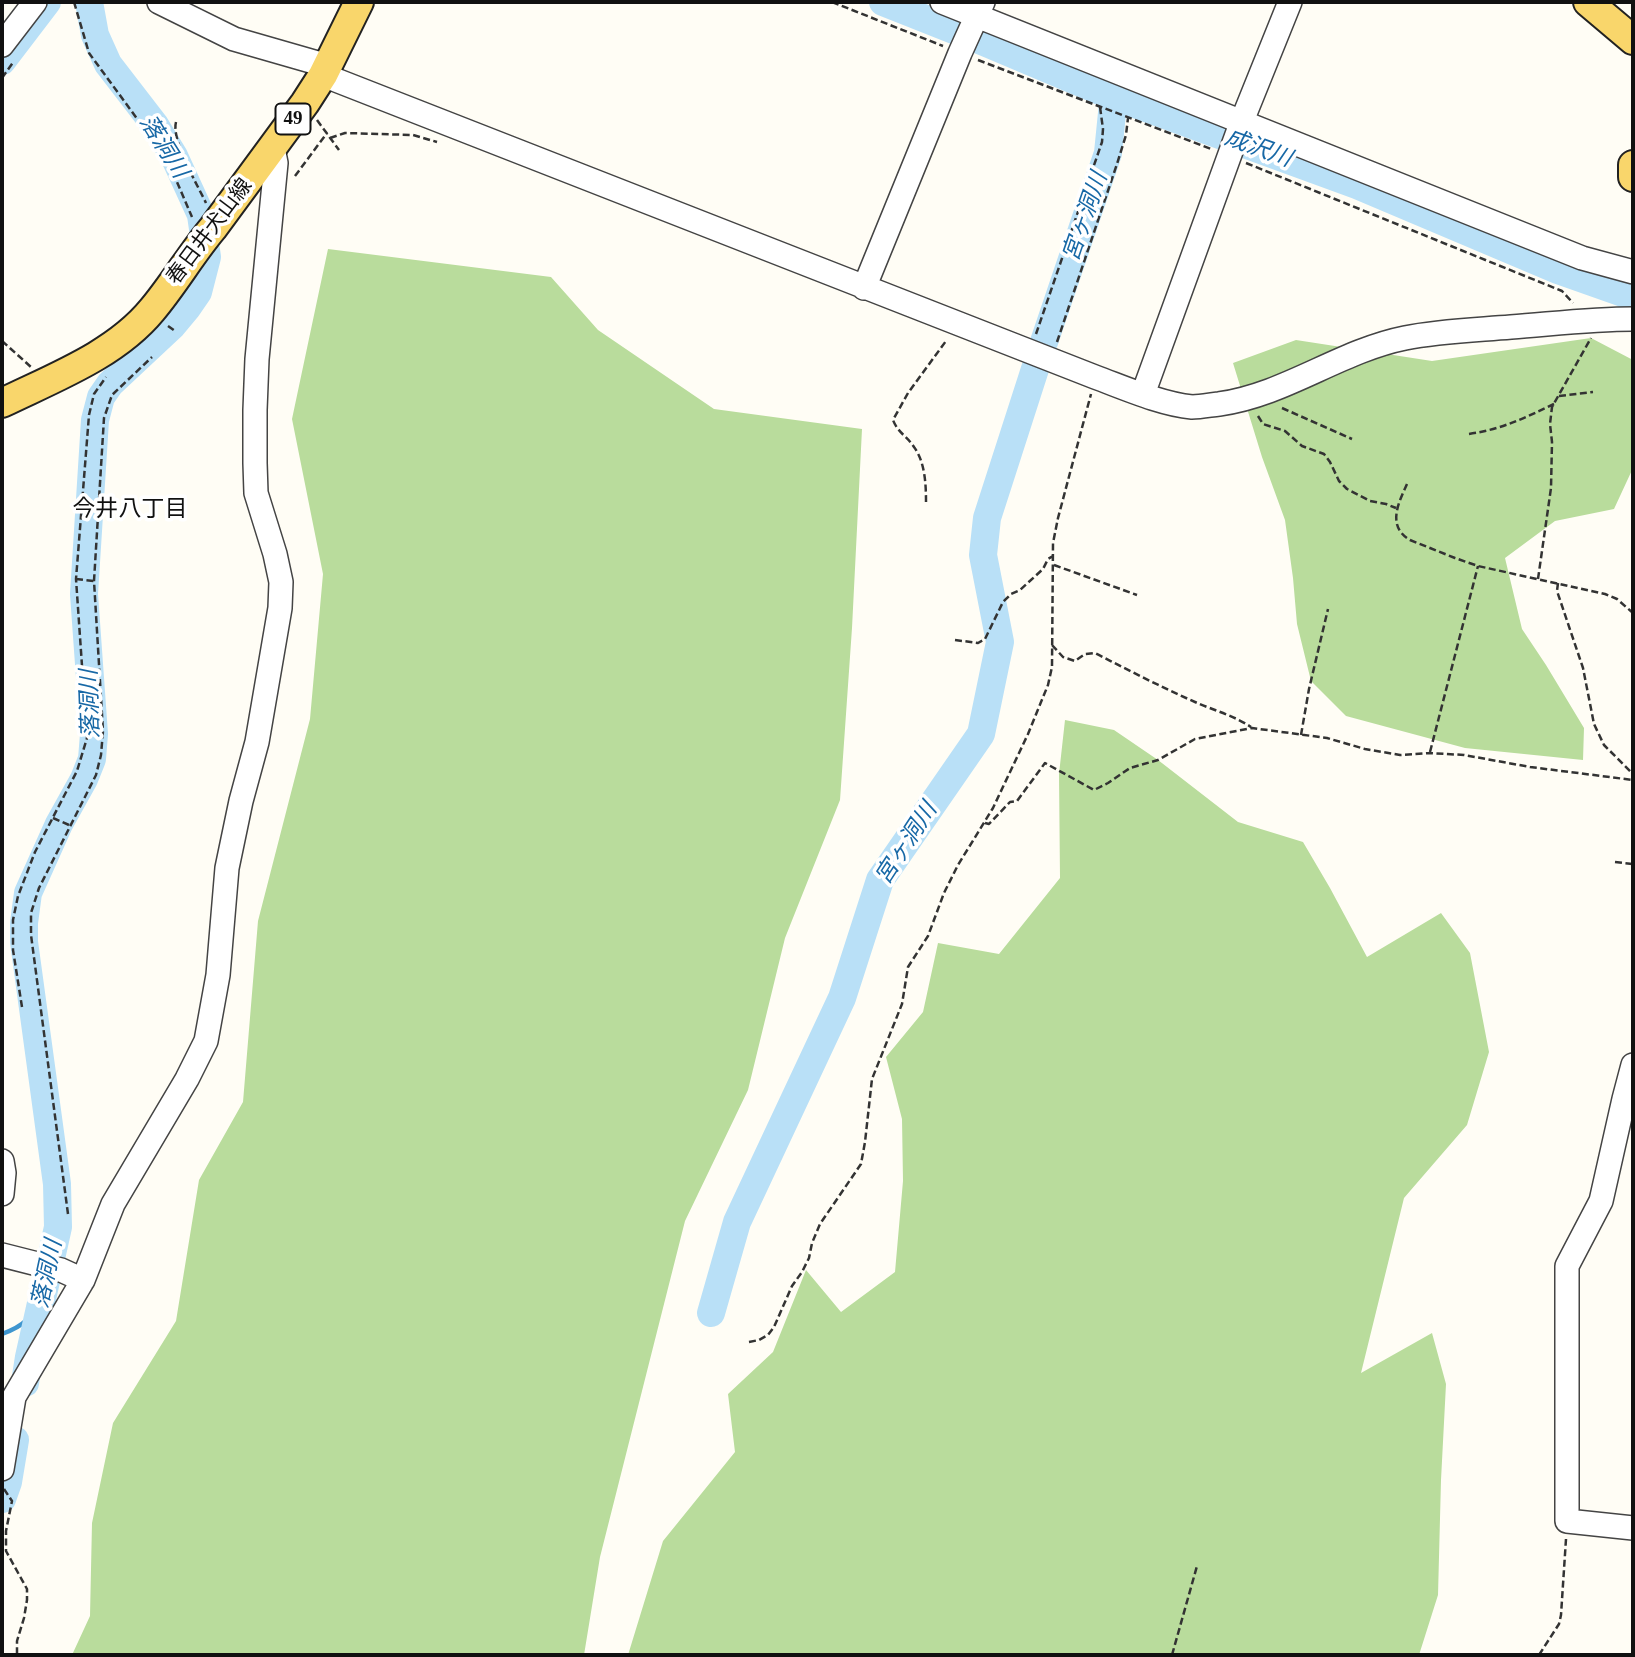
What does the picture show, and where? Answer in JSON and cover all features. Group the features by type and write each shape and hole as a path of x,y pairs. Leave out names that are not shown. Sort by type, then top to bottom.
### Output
{"main road":[{"name":"春日井犬山線","path":"2,403 104,352 152,311 305,103 326,70 359,2"},
{"path":"1588,2 1633,40"},
{"path":"1633,165 1633,177"}],"street":[{"path":"2,45 35,2"},
{"path":"159,2 234,38 326,70 470,133 1040,356 1169,402 1194,407 1258,395 1370,348 1403,338 1590,320 1633,319"},
{"path":"942,2 980,9 1242,121 1582,258 1633,272"},
{"path":"1143,394 1242,121 1290,2"},
{"path":"864,288 980,9"},
{"path":"2,1469 14,1397 83,1279 113,1205 187,1079 206,1041 218,975 227,868 257,742 280,608 281,582 256,493 255,463 257,359 276,163 273,148"},
{"path":"1633,1065 1601,1201 1567,1266 1567,1521 1633,1528"},
{"path":"2,1161 2,1194"},
{"path":"2,1255 51,1267 83,1279"}],"path":[{"path":"74,2 89,53 168,160 197,230 210,231 213,218 177,142 173,130 176,122"},
{"path":"305,103 339,150"},
{"path":"1040,356 1102,142 1100,107 1229,156 1562,291 1596,329 1555,403 1550,424 1551,488 1538,579"},
{"path":"1040,356 1123,145 1128,118"},
{"path":"296,176 327,133"},
{"path":"330,138 345,133 413,135 447,145 458,144 470,133"},
{"path":"926,502 925,475 915,447 897,429 893,420 908,393 958,324"},
{"path":"2,341 39,374 44,382"},
{"path":"68,1214 31,935 31,913 39,888 96,775 101,754 103,731 94,581 104,418 113,395 152,357"},
{"path":"22,1007 13,950 13,920 18,896 35,852 77,771 87,738 76,579 89,415 94,394 108,374"},
{"path":"749,1342 768,1335 774,1327 792,1286 809,1258 820,1224 861,1164 866,1142 872,1079 902,1004 908,967 928,936 958,865 985,822 1028,734 1048,685 1052,667 1053,543 1095,377"},
{"path":"1559,396 1593,392"},
{"path":"1258,395 1352,439"},
{"path":"1258,395 1263,424 1284,431 1302,446 1324,454 1339,481 1347,489 1370,501 1396,508"},
{"path":"1469,434 1492,431 1555,403"},
{"path":"1407,484 1396,508 1396,518 1404,536 1478,566 1605,594 1617,599 1633,613"},
{"path":"955,640 978,643 985,639 1001,606 1011,594 1020,590 1043,569 1048,559 1053,556"},
{"path":"1053,565 1137,595"},
{"path":"1430,753 1478,566"},
{"path":"76,579 94,581"},
{"path":"1558,583 1557,591 1583,668 1594,724 1604,745 1633,774"},
{"path":"1301,735 1328,609"},
{"path":"1052,645 1063,657 1075,661 1085,654 1095,653 1252,728"},
{"path":"985,822 989,824 1010,803 1017,801 1045,763 1094,790 1130,768 1158,760 1195,739 1252,728 1326,738 1400,755 1464,755 1530,767 1633,780"},
{"path":"53,818 69,825"},
{"path":"1615,862 1633,864"},
{"path":"2,1487 12,1501 6,1531 6,1551 27,1590 17,1641 17,1655"},
{"path":"1539,1655 1559,1624 1561,1615 1567,1521"},
{"path":"1172,1655 1197,1566"}],"green space":[{"path":"328,249 551,277 598,330 714,409 862,429 840,800 785,938 748,1090 685,1221 600,1557 584,1655 72,1655 90,1616 92,1523 113,1423 176,1321 199,1180 243,1102 258,921 310,719 323,574 292,419"},
{"path":"1591,338 1633,360 1633,468 1614,509 1555,521 1505,558 1522,629 1584,728 1583,760 1465,748 1346,716 1311,681 1297,624 1285,520 1233,363 1296,340 1432,361"},
{"path":"1065,720 1114,730 1158,760 1238,822 1303,842 1367,957 1441,913 1470,953 1489,1052 1467,1125 1404,1198 1361,1373 1432,1333 1446,1384 1438,1595 1419,1655 628,1655 663,1541 735,1452 728,1394 773,1352 806,1270 841,1312 895,1272 903,1181 902,1119 886,1057 923,1012 938,943 999,954 1060,878 1059,774"}],"waterway":[{"path":"2,61 47,2"},
{"name":"落洞川","path":"25,1383 58,1227 57,1184 24,942 24,923 28,893 92,759 94,734 84,594 95,420 101,397 110,384 172,326 198,292 207,257 201,215 174,156 155,125 108,64 95,35 89,2"},
{"name":"成沢川","path":"883,2 1105,93 1357,185 1558,270 1633,295"},
{"name":"宮ヶ洞川","path":"1044,342 1108,153 1113,103 1105,93"},
{"name":"宮ヶ洞川","path":"711,1313 737,1222 842,998 880,880 981,734 1000,642 983,555 987,518 1035,369"},
{"path":"2,1334 29,1318 44,1290"},
{"name":"落洞川","path":"2,1499 8,1482 15,1440"}],"district":[{"name":"今井八丁目","path":"130,510"}]}
